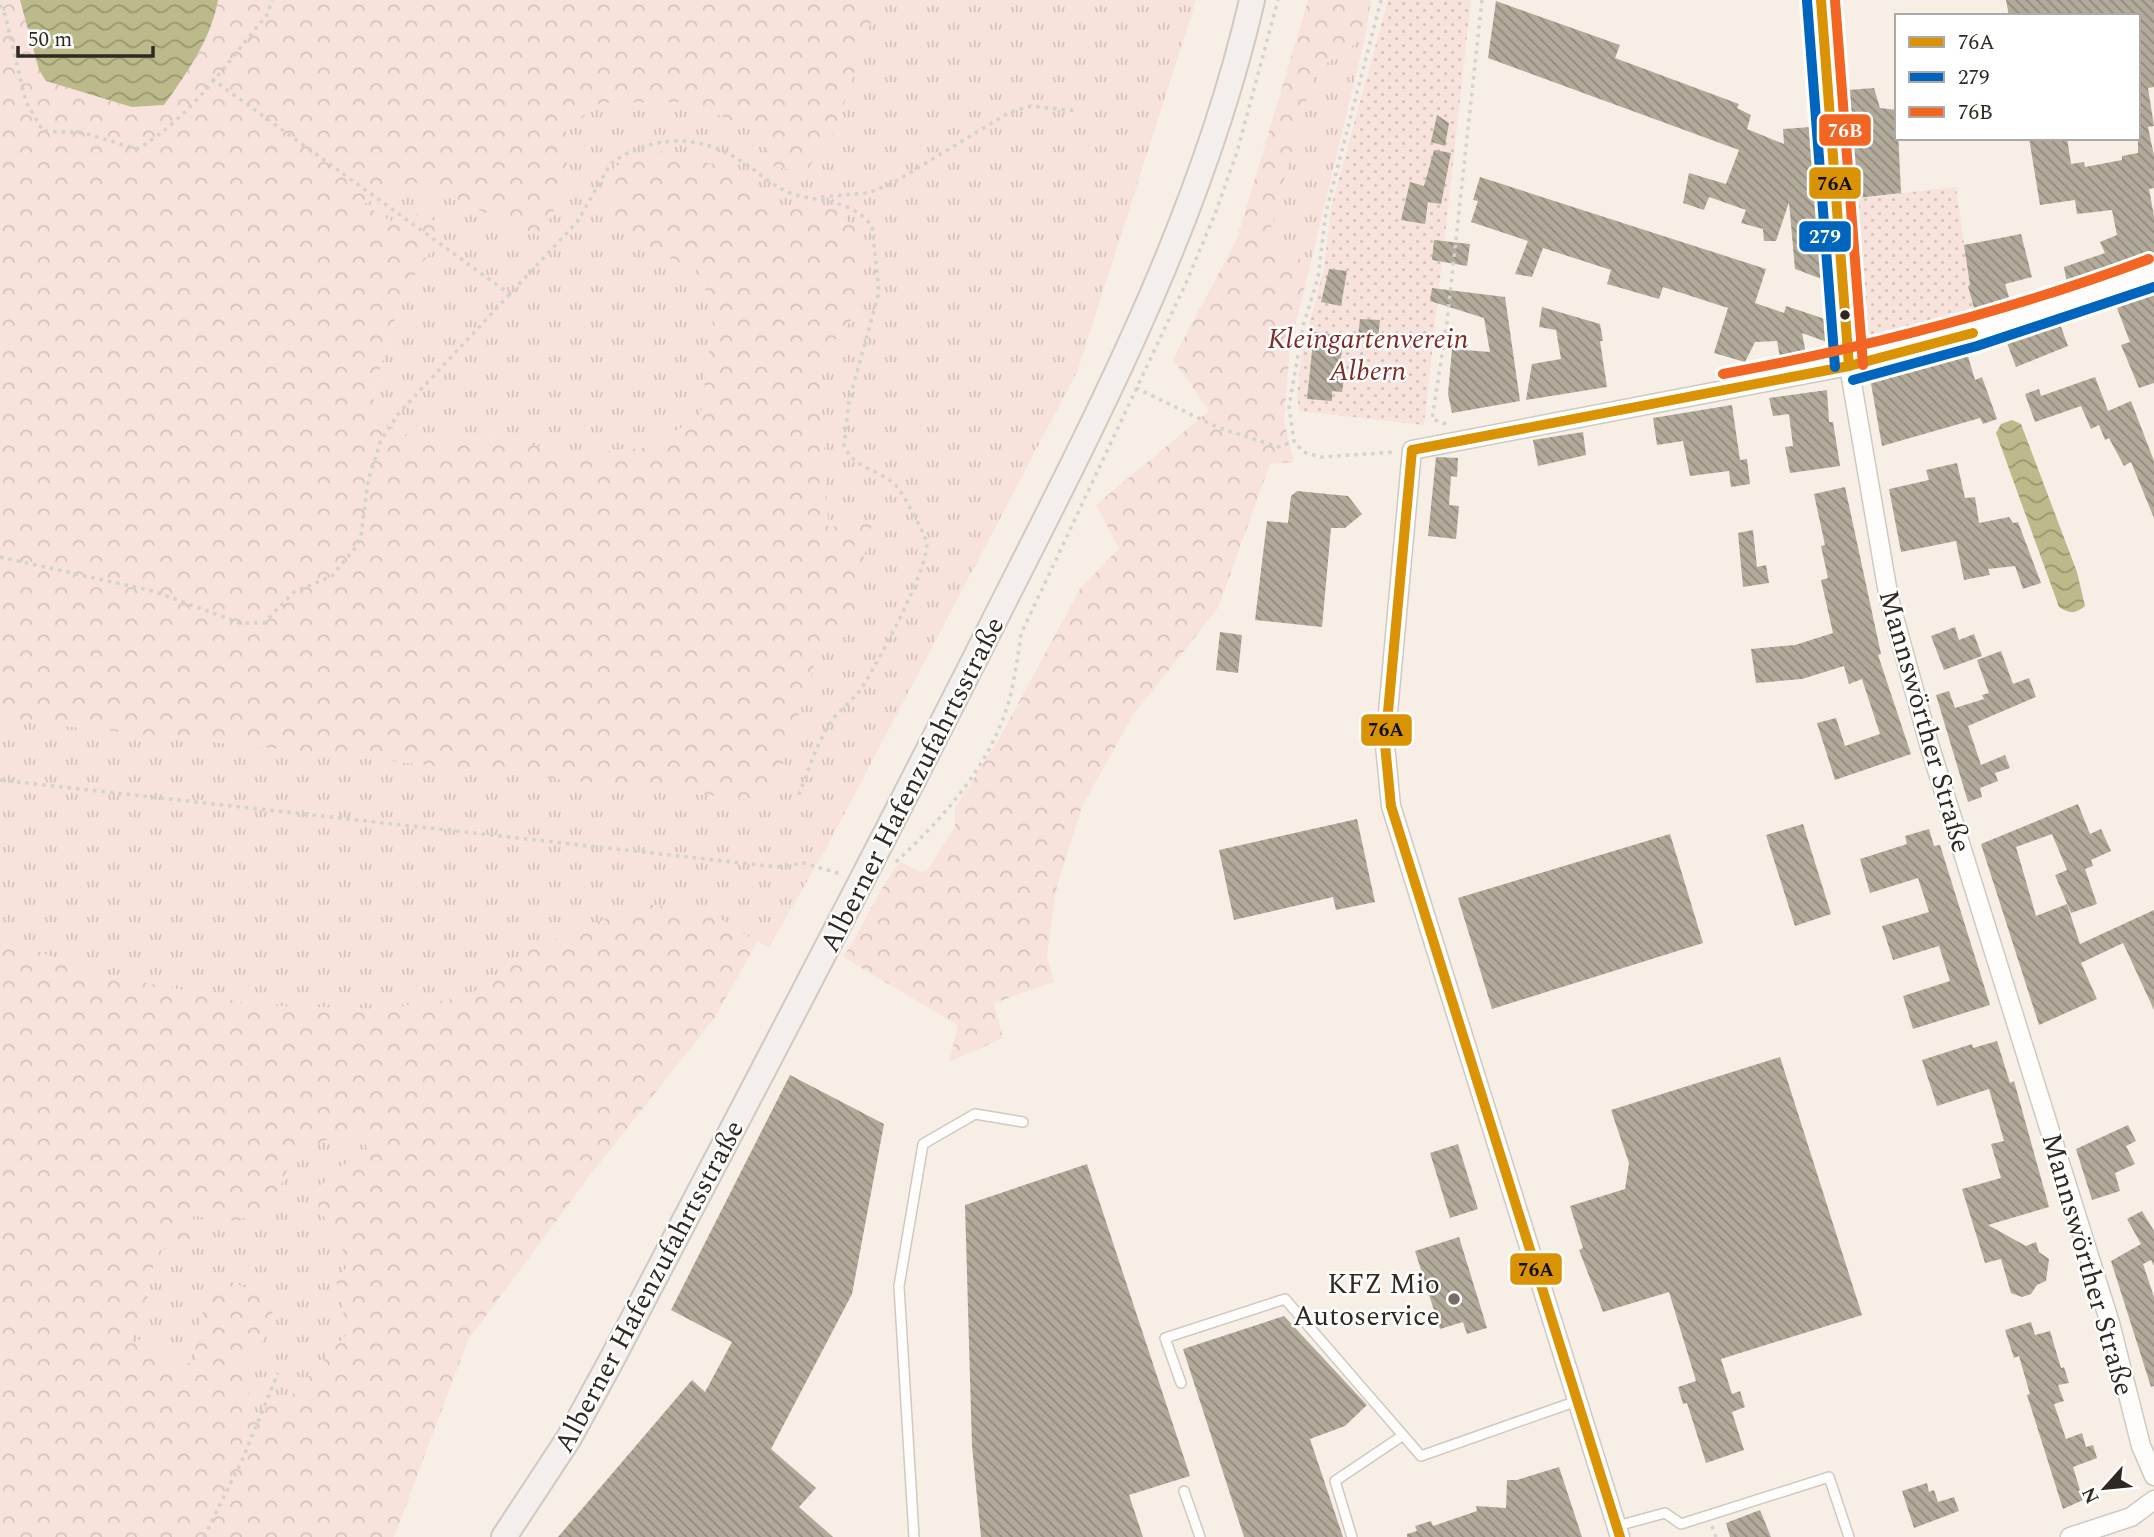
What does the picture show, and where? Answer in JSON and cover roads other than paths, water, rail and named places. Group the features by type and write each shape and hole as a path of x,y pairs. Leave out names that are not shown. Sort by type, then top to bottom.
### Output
{"main road":[{"name":"Alberner Hafenzufahrtsstraße","path":"504,1537 569,1438 611,1361 868,873 1119,374 1192,197 1252,0"}],"street":[{"name":"Mannswörther Straße","path":"1821,0 1849,366 1889,599 1930,744 2110,1323 2135,1422 2154,1476"},
{"path":"1618,1532 1391,806 1385,745 1412,450 1849,366 1973,332 2154,272"},
{"name":"Mannswörther Straße","path":"2135,1422 2154,1422"},
{"path":"2070,1537 2131,1517 2154,1500"}],"lane":[{"path":"914,1537 899,1286 923,1144 975,1114 1023,1122"},
{"path":"1181,1383 1165,1338 1284,1299 1329,1347 1421,1457 1577,1401"},
{"path":"1352,1537 1335,1482 1402,1436"},
{"path":"1618,1532 1665,1513 1681,1524 1829,1477 1849,1537"},
{"path":"1184,1491 1200,1537"}],"water":[{"path":"20,0 218,0 204,42 164,105 132,107 46,81 39,70"},
{"path":"2012,420 2021,424 2077,572 2085,606 2075,612 2059,607 1996,433 2001,424"}],"place":[{"name":"KFZ Mio Autoservice","path":"1454,1299"}],"park label":[{"name":"Kleingartenverein Albern","path":"1368,354"}]}
